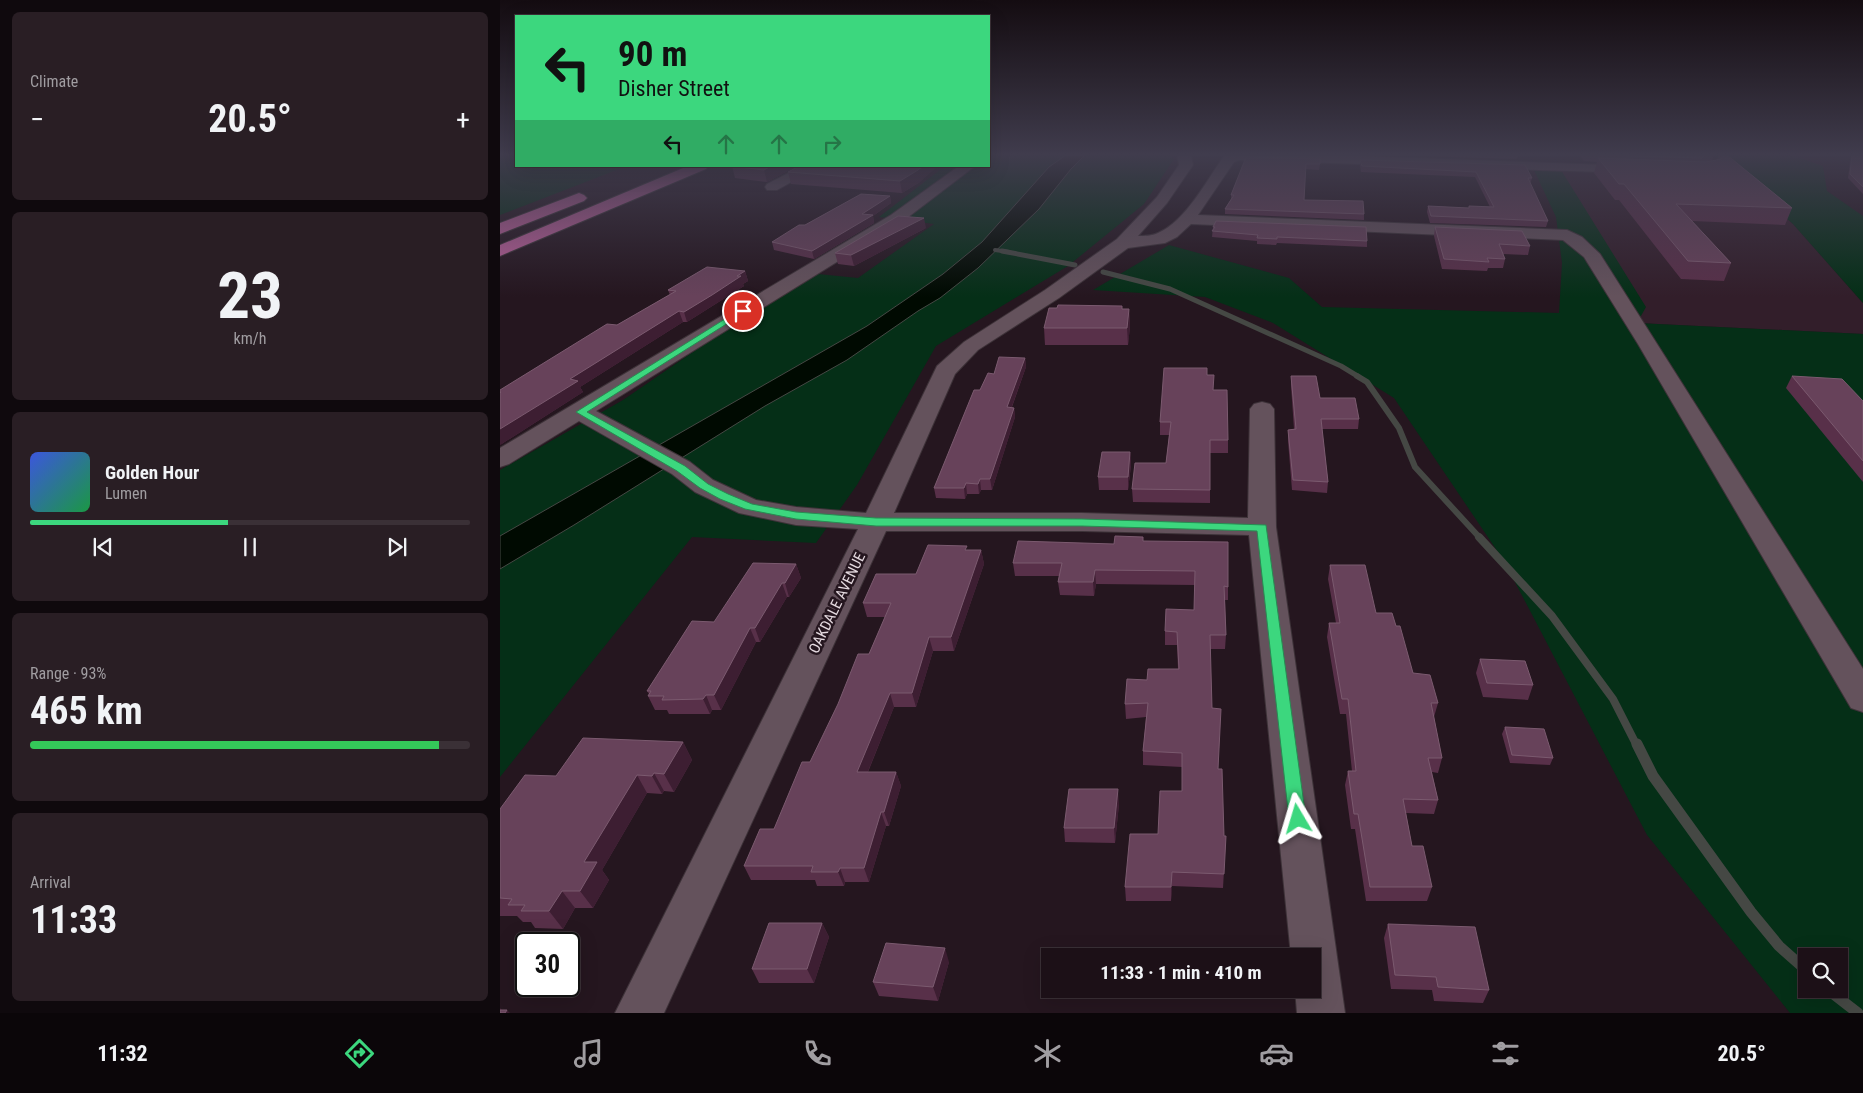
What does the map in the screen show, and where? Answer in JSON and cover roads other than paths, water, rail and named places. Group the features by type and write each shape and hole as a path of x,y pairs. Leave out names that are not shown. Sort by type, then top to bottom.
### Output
{"highway":[{"path":"500,229 566,202"},
{"path":"500,251 615,202"}],"street":[{"path":"500,460 897,218 918,202"},
{"name":"OAKDALE AVENUE","path":"639,1013 876,522 945,371 971,346 1052,294 1115,249 1160,202"},
{"path":"1115,249 1159,239 1188,219 1199,202"},
{"path":"1188,219 1567,235 1591,254 1654,352 1863,698"},
{"path":"1262,409 1262,527 1322,1013"},
{"path":"580,412 681,468 704,486 749,506 796,516 876,522 1082,522 1262,527"}],"waterway":[{"path":"995,250 1002,251"},
{"path":"1002,251 1009,252"},
{"path":"1002,251 1075,265"},
{"path":"1103,272 1170,289 1341,366 1359,377"},
{"path":"1357,376 1367,382 1399,428 1415,467 1480,538"},
{"path":"1479,537 1552,616 1613,699 1637,746"},
{"path":"1637,744 1653,776 1751,912 1779,946 1798,963"},
{"path":"1839,998 1858,1013"}]}
